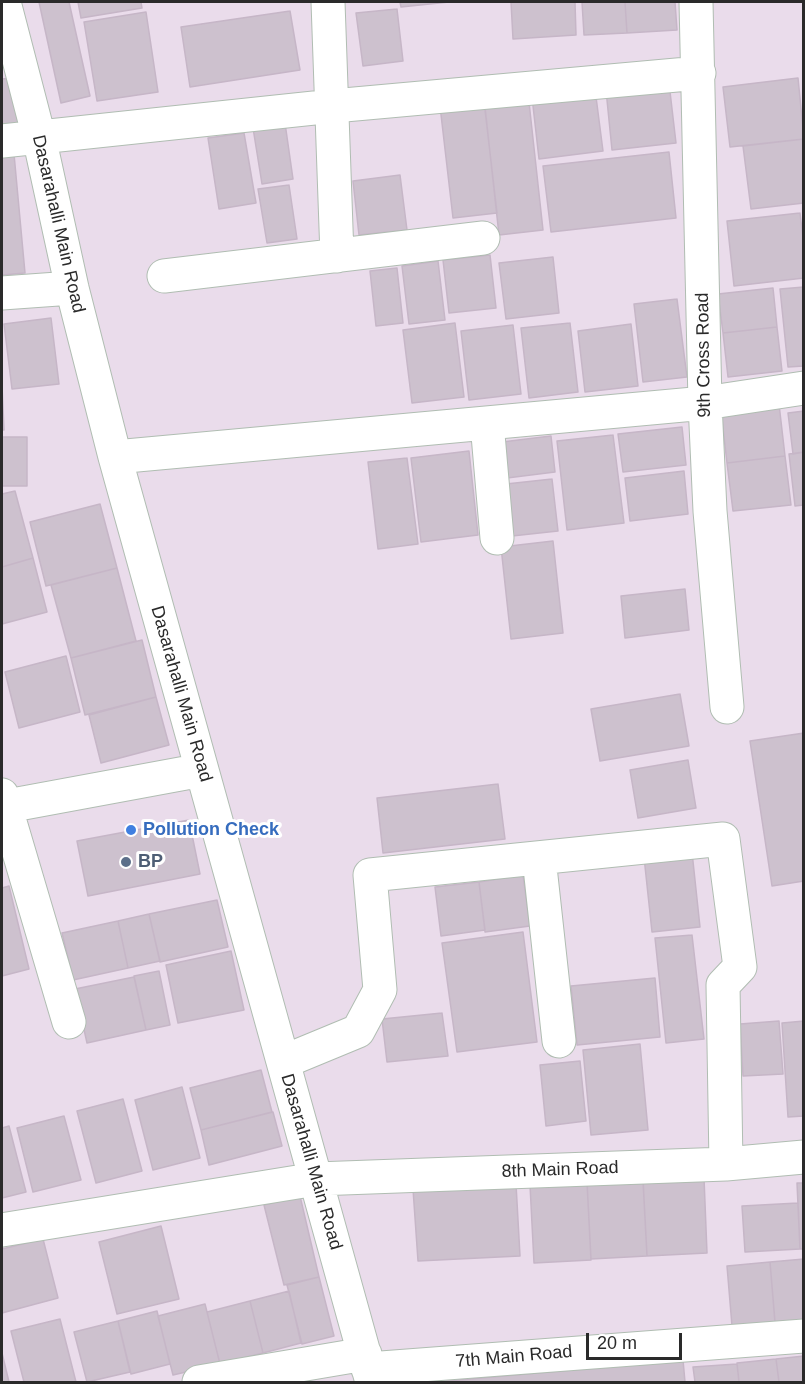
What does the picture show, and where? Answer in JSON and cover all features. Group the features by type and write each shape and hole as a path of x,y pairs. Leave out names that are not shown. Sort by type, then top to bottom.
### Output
{"street":[{"name":"Dasarahalli Main Road","path":"4,2 39,137 72,288 115,457 368,1369"},
{"path":"328,2 337,256"},
{"name":"9th Cross Road","path":"696,2 705,403 710,511 726,707"},
{"path":"2,141 333,106 699,73"},
{"path":"164,276 483,238"},
{"path":"2,293 72,288"},
{"path":"115,457 705,403 804,388"},
{"path":"487,423 497,538"},
{"path":"69,1022 2,803 202,770"},
{"path":"283,1062 358,1031 380,990 370,875 723,839 740,968 723,985 726,1164"},
{"path":"539,858 560,1041"},
{"name":"8th Main Road","path":"2,1230 316,1179 726,1164 804,1157"},
{"name":"7th Main Road","path":"199,1383 804,1336"}],"building":[{"path":"39,2 69,2 90,96 61,103"},
{"path":"78,2 141,2 142,8 81,18"},
{"path":"400,2 449,2 401,7"},
{"path":"511,2 575,2 576,35 513,39"},
{"path":"582,2 625,2 627,33 584,35"},
{"path":"625,2 675,2 677,30 627,33"},
{"path":"397,9 403,61 363,66 356,13"},
{"path":"290,11 300,70 190,87 181,27"},
{"path":"146,12 158,92 97,101 84,22"},
{"path":"13,78 19,124 2,126 2,79"},
{"path":"798,78 804,139 730,147 723,87"},
{"path":"669,83 676,143 612,150 606,90"},
{"path":"595,89 603,151 539,159 532,97"},
{"path":"528,93 543,230 499,235 484,98"},
{"path":"484,101 497,213 453,218 440,106"},
{"path":"285,123 293,179 262,184 253,128"},
{"path":"244,133 256,203 219,209 208,138"},
{"path":"804,139 804,203 751,209 743,146"},
{"path":"669,152 676,218 551,232 543,166"},
{"path":"14,154 25,273 2,275 2,156"},
{"path":"400,175 407,230 359,235 353,181"},
{"path":"289,185 297,239 267,243 258,189"},
{"path":"800,213 804,246 804,278 734,286 727,221"},
{"path":"490,255 496,308 449,313 443,260"},
{"path":"553,257 559,313 506,319 499,263"},
{"path":"438,261 445,320 409,324 402,266"},
{"path":"397,268 403,323 376,326 370,271"},
{"path":"804,287 804,366 788,367 780,289"},
{"path":"773,288 777,327 723,333 718,294"},
{"path":"677,299 687,377 643,382 634,304"},
{"path":"51,318 59,384 12,389 4,324"},
{"path":"455,323 464,397 412,403 403,330"},
{"path":"570,323 578,392 529,398 521,328"},
{"path":"631,324 638,386 585,392 578,331"},
{"path":"513,325 521,394 469,400 461,331"},
{"path":"777,327 782,371 728,377 723,333"},
{"path":"2,386 4,430 2,430"},
{"path":"779,404 785,456 727,463 721,411"},
{"path":"804,411 804,452 793,454 788,413"},
{"path":"682,427 686,465 623,472 618,434"},
{"path":"613,435 624,523 567,530 557,441"},
{"path":"551,436 555,472 507,478 502,442"},
{"path":"2,437 27,437 27,486 2,486"},
{"path":"469,451 478,535 421,542 411,458"},
{"path":"804,452 804,505 795,506 789,454"},
{"path":"785,456 791,505 733,511 727,463"},
{"path":"407,458 418,544 378,549 368,462"},
{"path":"684,471 688,514 630,521 625,478"},
{"path":"552,479 558,531 512,536 506,484"},
{"path":"15,491 33,558 2,567 2,494"},
{"path":"100,504 117,568 46,586 30,522"},
{"path":"553,541 563,633 511,639 501,547"},
{"path":"33,558 47,612 2,624 2,567"},
{"path":"117,568 136,641 71,658 51,585"},
{"path":"685,589 689,630 625,638 621,596"},
{"path":"142,640 156,697 85,715 71,658"},
{"path":"66,656 80,712 19,728 5,672"},
{"path":"680,694 689,746 600,761 591,709"},
{"path":"156,697 169,745 101,763 89,715"},
{"path":"804,733 804,881 772,886 750,741"},
{"path":"688,760 696,808 638,818 630,770"},
{"path":"498,784 505,839 383,853 377,798"},
{"path":"189,820 200,874 88,896 77,841"},
{"path":"692,852 700,927 652,932 644,857"},
{"path":"523,875 530,926 485,932 479,882"},
{"path":"479,882 485,930 441,936 435,887"},
{"path":"9,886 29,969 2,976 2,888"},
{"path":"217,900 228,947 160,962 149,914"},
{"path":"149,914 160,961 128,968 118,921"},
{"path":"118,921 128,968 73,980 62,933"},
{"path":"523,932 537,1042 457,1052 442,943"},
{"path":"692,935 704,1039 666,1043 655,938"},
{"path":"231,951 244,1010 178,1023 166,965"},
{"path":"159,971 170,1025 146,1030 134,976"},
{"path":"134,977 146,1030 87,1043 75,989"},
{"path":"655,978 660,1037 577,1045 571,986"},
{"path":"442,1013 448,1056 387,1062 382,1019"},
{"path":"779,1021 783,1074 743,1076 740,1024"},
{"path":"804,1021 804,1116 788,1117 782,1023"},
{"path":"640,1044 648,1130 591,1135 583,1050"},
{"path":"580,1061 586,1121 546,1126 540,1065"},
{"path":"261,1070 272,1112 201,1130 190,1088"},
{"path":"182,1087 200,1158 153,1170 135,1100"},
{"path":"123,1099 142,1171 96,1183 77,1111"},
{"path":"273,1112 282,1146 209,1165 201,1130"},
{"path":"64,1116 81,1180 33,1192 17,1128"},
{"path":"9,1126 26,1192 2,1198 2,1128"},
{"path":"704,1178 707,1253 647,1256 643,1181"},
{"path":"643,1179 647,1256 591,1259 587,1182"},
{"path":"587,1182 591,1260 534,1263 530,1185"},
{"path":"797,1183 804,1183 804,1249 800,1249"},
{"path":"516,1184 520,1256 418,1261 413,1189"},
{"path":"300,1196 319,1277 284,1285 264,1205"},
{"path":"798,1203 800,1249 745,1252 742,1206"},
{"path":"161,1226 179,1299 117,1314 99,1242"},
{"path":"43,1239 58,1298 2,1313 2,1249"},
{"path":"804,1259 804,1321 775,1323 770,1262"},
{"path":"770,1262 775,1322 732,1326 727,1266"},
{"path":"319,1277 334,1336 302,1344 287,1285"},
{"path":"289,1291 301,1343 263,1353 250,1301"},
{"path":"250,1301 263,1353 220,1364 207,1312"},
{"path":"205,1304 220,1364 173,1375 158,1316"},
{"path":"157,1311 170,1364 131,1374 118,1321"},
{"path":"60,1319 76,1382 24,1382 11,1331"},
{"path":"118,1321 130,1372 87,1382 74,1332"},
{"path":"2,1353 9,1382 2,1382"},
{"path":"804,1356 804,1382 779,1382 776,1359"},
{"path":"776,1359 779,1382 739,1382 737,1363"},
{"path":"683,1360 685,1382 437,1382"},
{"path":"737,1364 739,1382 695,1382 693,1367"}],"place":[{"name":"Pollution Check","path":"131,830"},
{"name":"BP","path":"126,862"}]}
